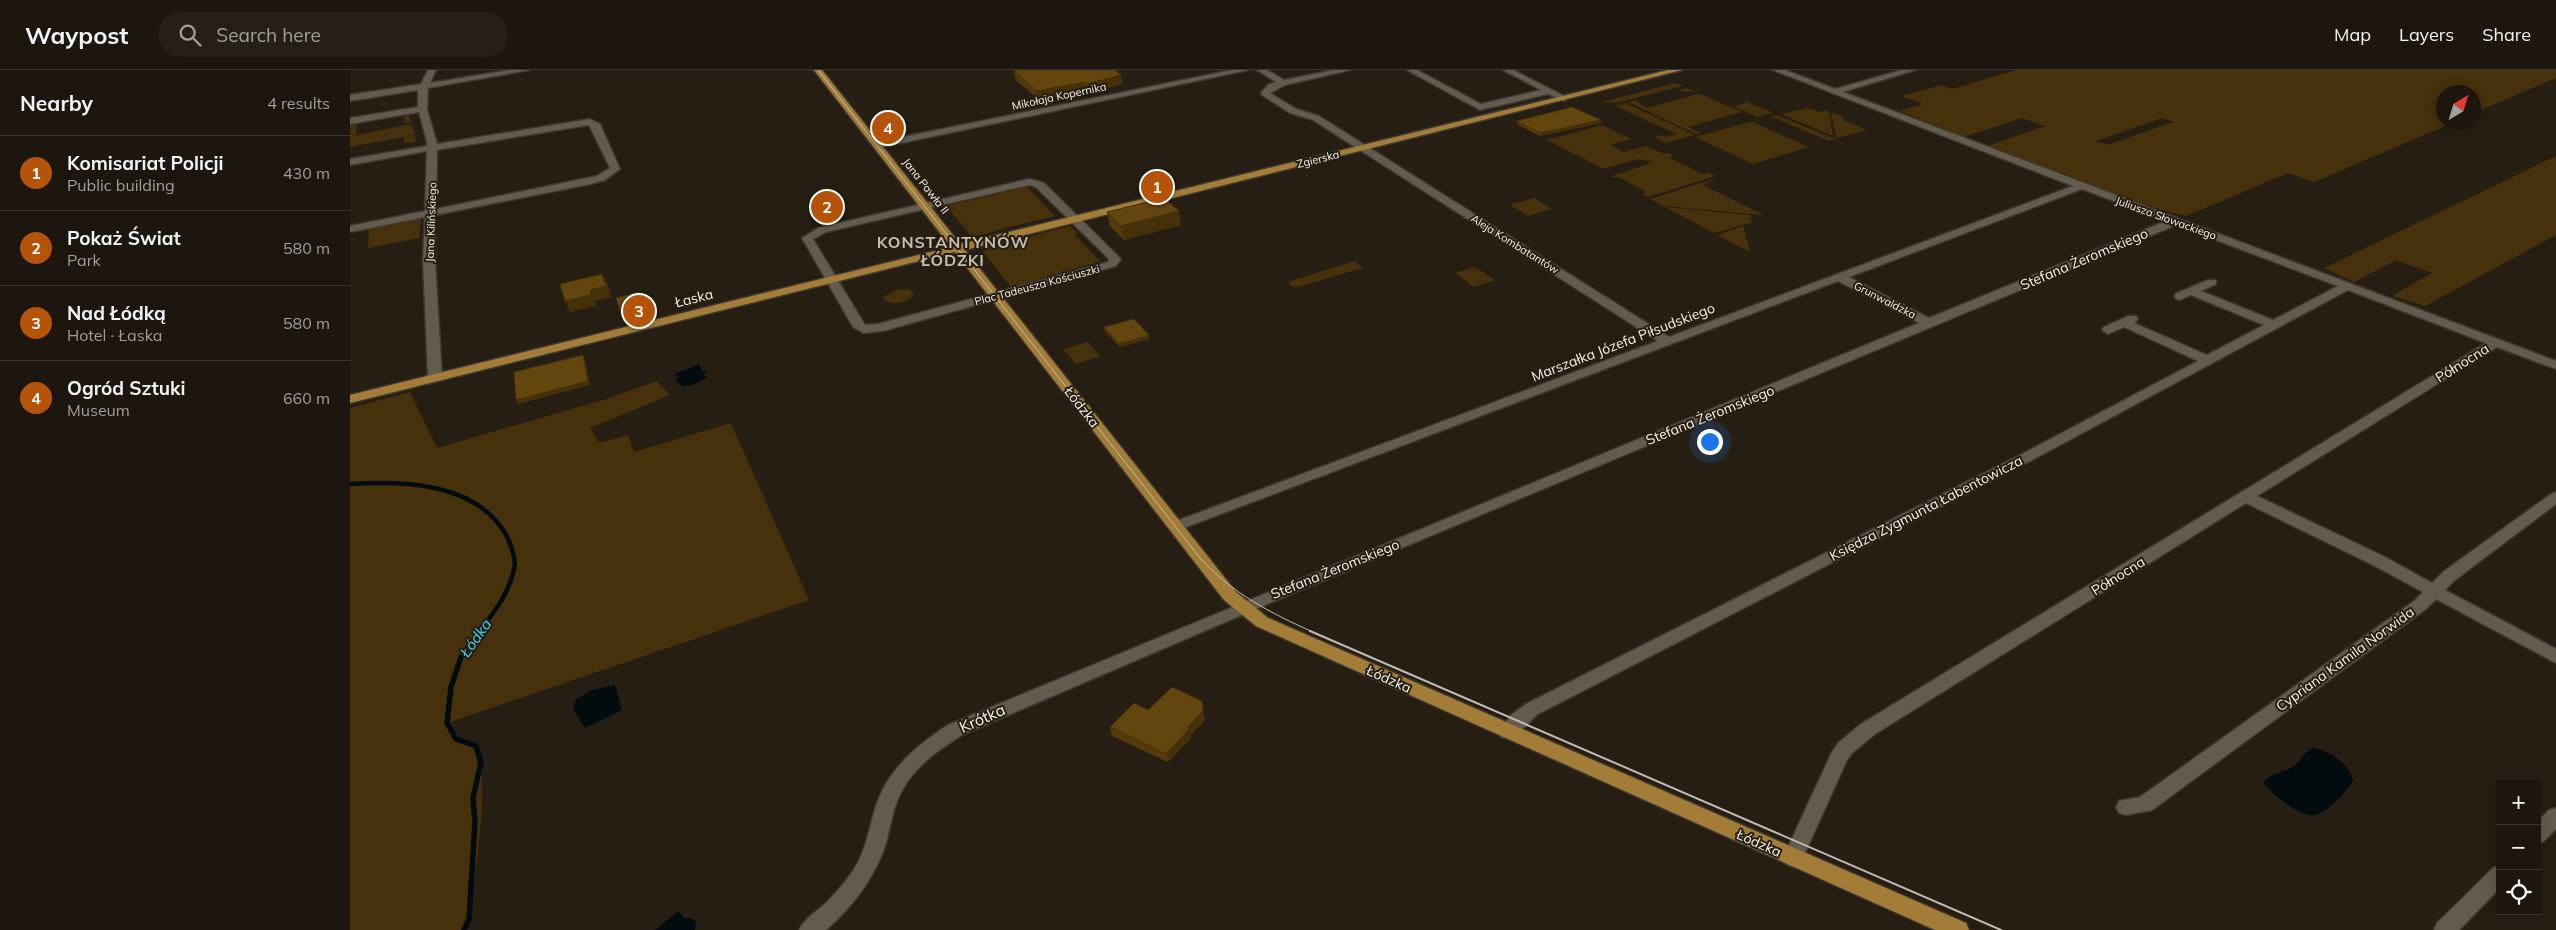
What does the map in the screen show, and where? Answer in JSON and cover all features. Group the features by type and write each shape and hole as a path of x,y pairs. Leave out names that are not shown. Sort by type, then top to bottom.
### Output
{"main road":[{"name":"Jana Pawła II","path":"818,70 958,248"},
{"name":"Zgierska","path":"958,248 1678,70"},
{"name":"Łaska","path":"350,399 958,248"},
{"name":"Łódzka","path":"958,248 1230,596 1262,622 1307,644 1958,930"}],"street":[{"name":"Jana Kilińskiego","path":"432,70 424,86 423,108 431,132 432,148 432,213 429,260 435,378"},
{"path":"350,98 525,70"},
{"path":"1191,70 1203,78"},
{"name":"Mikołaja Kopernika","path":"878,145 1244,70"},
{"path":"1261,70 1283,83 1346,70"},
{"path":"1410,70 1480,107 1548,91"},
{"path":"1507,70 1564,98"},
{"name":"Juliusza Słowackiego","path":"1777,70 2556,365"},
{"path":"1833,92 1911,70"},
{"name":"Aleja Kombatantów","path":"1283,83 1271,87 1265,93 1293,111 1316,118 1667,341"},
{"path":"350,120 423,108"},
{"path":"350,162 567,124 590,122 595,124 615,169 610,174 587,182 350,229"},
{"name":"Plac Tadeusza Kościuszki","path":"1022,183 1036,183 1115,258 1112,264 879,328 864,329 859,327 807,238 809,235 926,205 1022,183"},
{"name":"Marszałka Józefa Piłsudskiego","path":"1176,526 2081,186"},
{"name":"Stefana Żeromskiego","path":"1244,608 2175,221"},
{"name":"Grunwaldzka","path":"1838,277 1931,324"},
{"path":"2179,296 2212,282"},
{"name":"Księdza Zygmunta Łabentowicza","path":"1508,732 1518,720 1532,709 2029,456 2347,286"},
{"path":"2192,291 2274,326"},
{"path":"2108,330 2129,321 2207,360"},
{"name":"Północna","path":"1793,858 1839,757 1856,738 2496,342"},
{"name":"Cypriana Kamila Norwida","path":"2126,808 2145,804 2420,605 2450,576 2556,496"},
{"path":"2246,497 2379,562 2556,657"},
{"name":"Krótka","path":"810,930 855,885 870,860 886,803 895,784 917,758 940,739 968,723 1244,608"},
{"path":"2541,831 2556,816"},
{"path":"2445,930 2496,878"}],"shaded area":[{"path":"2016,70 2556,70 2556,78 2481,110 2481,85 2436,85 2436,130 2314,182 2288,173 2186,216 2158,209 1988,146 2045,126 2022,118 1964,137 1900,111 1923,104 1902,96 1941,85 1952,89","holes":["2162,118 2173,122 2108,145 2096,141"]},
{"path":"1676,83 1683,86 1615,103 1602,102"},
{"path":"1686,88 1742,112 1688,127 1701,133 1696,134 1628,102 1635,100 1647,108 1699,94 1679,90"},
{"path":"1747,102 1773,113 1758,117 1734,107"},
{"path":"1625,103 1694,135 1666,143 1654,137 1661,135 1666,137 1677,134 1615,106"},
{"path":"1808,108 1819,112 1827,110 1832,118 1830,119 1833,136 1781,114"},
{"path":"1831,112 1845,118 1841,119 1867,130 1836,137"},
{"path":"405,114 408,114 411,122 404,123"},
{"path":"397,115 357,122 356,135 411,124 415,134 405,137 415,135 416,142 404,143 404,137 350,147 350,121"},
{"path":"1779,115 1835,139 1829,141 1770,116"},
{"path":"1750,122 1809,147 1753,164 1695,137"},
{"path":"1602,125 1631,139 1610,145 1624,152 1646,146 1664,154 1673,154 1670,158 1705,175 1707,172 1716,176 1648,197 1642,194 1647,192 1618,177 1610,177 1653,162 1638,159 1603,169 1547,140"},
{"path":"2556,156 2556,235 2425,306 2392,296 2432,273 2396,260 2354,282 2324,268"},
{"path":"1717,178 1703,185 1762,214 1767,213 1761,215 1663,206 1650,199"},
{"path":"1027,187 1055,216 972,237 946,206"},
{"path":"1534,198 1552,209 1528,216 1510,205"},
{"path":"1665,207 1754,217 1749,219 1753,222 1714,233"},
{"path":"421,220 419,238 368,248 369,227"},
{"path":"1070,226 1077,233 1075,235 1100,261 1105,260 1011,287 983,252 987,248"},
{"path":"1743,226 1750,250 1748,251 1717,235"},
{"path":"1355,261 1363,268 1294,288 1287,282"},
{"path":"1475,267 1495,280 1474,287 1455,273"},
{"path":"908,289 914,293 912,297 905,301 896,303 884,300 883,297 896,290"},
{"path":"1088,342 1100,356 1076,364 1063,349"},
{"path":"699,364 702,371 707,372 704,375 707,377 704,379 695,384 682,386 675,379 679,376 673,375"},
{"path":"657,381 670,395 590,428 599,443 628,435 634,452 731,423 809,600 447,723 456,739 476,746 482,786 480,831 469,919 465,930 350,930 350,408 410,392 437,448 606,399"},
{"path":"615,685 622,710 585,728 573,709 576,699 592,690"},
{"path":"2313,748 2325,751 2338,759 2348,769 2353,781 2326,810 2315,815 2309,815 2287,804 2263,783 2272,776 2292,767"},
{"path":"678,911 685,919 689,918 696,921 695,930 655,930"}],"building":[{"path":"1115,70 1121,75 1087,84 1085,82 1037,91 1014,71"},
{"path":"1572,107 1601,120 1540,133 1517,121"},
{"path":"1164,198 1179,211 1121,226 1107,212"},
{"path":"602,274 606,286 590,290 591,295 565,301 560,284"},
{"path":"639,292 644,309 621,314 616,298"},
{"path":"1134,319 1149,335 1119,344 1104,327"},
{"path":"583,355 588,381 516,400 514,372"},
{"path":"1172,687 1202,701 1203,711 1166,754 1110,727 1134,703 1148,710"}],"waterway":[{"name":"Łódka","path":"350,484 392,483 436,488 456,494 475,503 492,516 507,537 515,565 505,595 479,632"},
{"name":"Łódka","path":"464,930 469,919 475,822 473,798 481,762 476,746 456,739 447,723 451,687 461,657 480,631"}],"tram line":[{"path":"818,70 1200,558 1238,592 1313,632"},
{"path":"1310,631 2001,930"}],"place":[{"name":"Ogród Sztuki","path":"888,128"},
{"name":"Komisariat Policji","path":"1157,187"},
{"name":"Pokaż Świat","path":"827,207"},
{"name":"Nad Łódką","path":"639,311"}],"district":[{"name":"KONSTANTYNÓW ŁÓDZKI","path":"953,251"}]}
